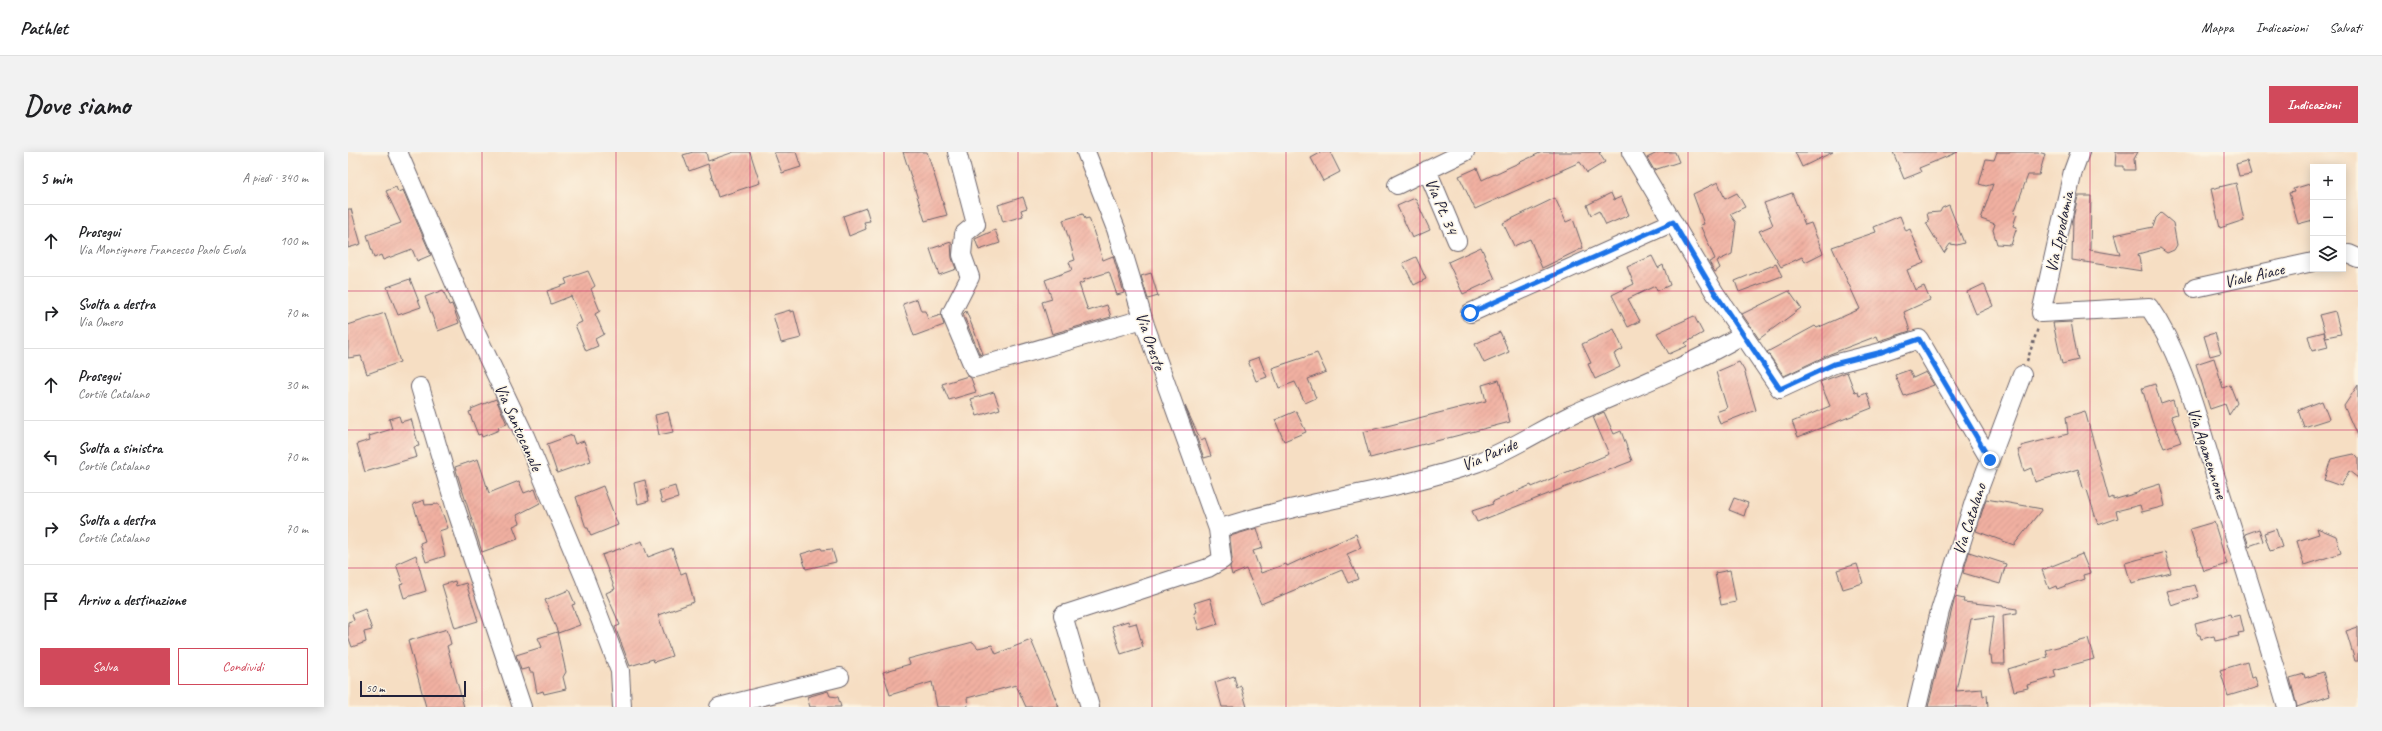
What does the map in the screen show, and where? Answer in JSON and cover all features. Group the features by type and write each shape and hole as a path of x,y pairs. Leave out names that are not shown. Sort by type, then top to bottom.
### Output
{"street":[{"name":"Via Santocanale","path":"398,152 476,333 526,436 585,579 620,671 622,707"},
{"path":"957,152 976,224 964,234 962,255 970,277 951,314 974,368 1143,319"},
{"name":"Via Oreste","path":"1086,152 1116,229 1143,319 1218,528 1222,560 1213,565 1063,615 1090,707"},
{"name":"Via Pt. 34","path":"1397,185 1465,152"},
{"path":"1631,152 1715,293 1780,389 1834,364 1882,352 1919,339 1990,460"},
{"name":"Via Ippodamia","path":"2041,313 2073,171 2080,152"},
{"name":"Via Pt. 34","path":"1427,170 1457,241"},
{"path":"1470,313 1673,222"},
{"path":"2346,254 2349,254 2358,258"},
{"name":"Viale Aiace","path":"2195,288 2310,263"},
{"name":"Via Agamennone","path":"2041,313 2149,307 2164,328 2184,380 2209,455 2287,707"},
{"name":"Via Paride","path":"1218,528 1257,516 1364,493 1477,462 1570,416 1746,337"},
{"name":"Via Catalano","path":"1917,707 1940,611 1974,502 2022,375"},
{"path":"420,387 456,509 522,707"},
{"path":"719,707 840,677"}],"path":[{"path":"2022,375 2036,338 2041,313"}],"building":[{"path":"693,152 706,152 708,161 734,152 750,152 760,183 718,197 708,164 689,171 683,155"},
{"path":"774,152 796,152 801,167 782,173"},
{"path":"903,152 927,152 947,215 925,221"},
{"path":"1322,152 1330,152 1340,172 1323,181 1311,158"},
{"path":"1542,152 1601,152 1599,153 1605,162 1587,173 1580,162 1475,209 1459,176 1477,168 1482,180"},
{"path":"1659,152 1675,152 1679,162 1654,170 1647,158"},
{"path":"1795,152 1833,152 1802,167"},
{"path":"1893,152 1958,152 1919,168 1921,172 1904,179"},
{"path":"1997,152 2038,152 2045,154 2039,175 2028,175 2014,213 2017,214 2013,226 2017,227 2011,245 1997,244 1993,230 1995,224 1981,219 1993,184 1986,186 1979,184 1986,159 1994,160"},
{"path":"2116,152 2138,152 2134,159 2135,170 2124,170 2124,166 2115,166"},
{"path":"2247,161 2251,174 2239,176 2236,164"},
{"path":"1718,182 1725,199 1737,193 1745,207 1730,214 1736,223 1732,254 1717,261 1720,268 1715,272 1709,262 1715,259 1700,225 1704,224 1693,194"},
{"path":"2236,183 2244,220 2220,228 2211,189"},
{"path":"2310,184 2310,221 2298,224 2289,193 2294,192 2293,189"},
{"path":"396,187 398,192 403,190 431,255 417,261 412,249 383,260 381,255 374,258 367,235 401,223 386,191"},
{"path":"1611,193 1614,200 1621,197 1629,215 1606,225 1599,211 1591,215 1587,205"},
{"path":"1792,193 1805,225 1811,223 1823,253 1805,262 1802,257 1781,267 1759,231 1773,225 1764,203"},
{"path":"2078,196 2091,196 2090,250 2120,255 2114,235 2153,227 2156,218 2161,213 2173,223 2177,245 2174,250 2167,253 2160,248 2138,254 2142,271 2072,260 2073,218"},
{"path":"1023,197 1027,208 1021,210 1023,216 1003,222 998,205"},
{"path":"1415,198 1430,230 1412,238 1397,206"},
{"path":"1555,198 1566,222 1573,219 1583,248 1542,268 1530,239 1514,246 1503,223"},
{"path":"1949,205 1964,243 1957,245 1950,244 1944,253 1926,223 1929,222 1927,213 1940,212 1942,208"},
{"path":"866,208 870,221 864,222 866,229 849,236 843,216"},
{"path":"348,209 351,209 361,244 348,248"},
{"path":"1083,214 1085,219 1089,218 1103,260 1113,256 1124,293 1117,295 1109,272 1083,280 1084,282 1079,284 1088,311 1107,305 1111,317 1052,334 1042,302 1052,299 1045,280 1072,270 1069,262 1075,260 1063,220"},
{"path":"1900,216 1906,231 1910,229 1924,263 1907,270 1915,290 1924,286 1930,300 1904,312 1910,331 1879,341 1877,336 1830,354 1784,376 1767,352 1815,326 1817,328 1860,309 1832,247 1876,232 1874,227"},
{"path":"995,230 1000,243 979,250 975,239"},
{"path":"951,242 952,258 956,269 939,275 930,249"},
{"path":"1481,247 1495,279 1463,294 1448,262"},
{"path":"1652,256 1658,268 1663,265 1670,285 1657,291 1655,286 1628,299 1640,321 1628,327 1612,295 1634,284 1627,267"},
{"path":"1416,257 1426,279 1414,285 1403,263"},
{"path":"1776,264 1782,276 1739,292 1735,281"},
{"path":"588,271 595,286 591,289 600,311 595,314 604,334 595,339 598,346 586,351 575,325 582,322 571,296 551,304 547,291 567,284 565,279"},
{"path":"1151,273 1158,296 1148,299 1141,276"},
{"path":"410,279 421,307 398,315 387,287"},
{"path":"1984,284 1993,306 1976,314 1967,292"},
{"path":"443,290 449,305 452,304 459,323 438,331 425,297"},
{"path":"1789,291 1801,308 1759,339 1742,314"},
{"path":"917,299 921,311 925,311 928,319 941,315 944,325 914,336 903,304"},
{"path":"790,310 790,312 794,311 801,338 781,343 773,315"},
{"path":"966,311 983,354 980,355 963,314"},
{"path":"2335,311 2341,334 2326,337 2319,315"},
{"path":"385,313 400,362 367,374 361,356 348,358 348,325"},
{"path":"1694,316 1703,333 1685,343 1687,346 1669,354 1657,333"},
{"path":"2071,322 2078,360 2062,364 2053,323"},
{"path":"1614,329 1623,349 1614,354 1620,367 1595,379 1588,364 1591,363 1582,344"},
{"path":"1500,332 1509,352 1484,363 1475,344"},
{"path":"2324,332 2328,347 2312,351 2308,336"},
{"path":"2215,333 2221,353 2210,356 2204,336"},
{"path":"1317,353 1326,372 1308,379 1316,398 1305,403 1295,382 1279,388 1272,368"},
{"path":"1259,357 1267,377 1256,381 1248,361"},
{"path":"2214,358 2223,388 2230,385 2237,403 2229,415 2225,404 2210,409 2196,364"},
{"path":"1739,362 1744,370 1756,410 1720,424 1716,412 1727,408 1716,372"},
{"path":"1909,370 1913,378 1926,372 1934,385 1904,396 1895,375"},
{"path":"1847,372 1855,393 1858,392 1859,396 1867,393 1872,408 1798,437 1792,422 1830,406 1820,382"},
{"path":"968,376 971,378 976,392 949,400 942,384"},
{"path":"1499,380 1510,422 1370,458 1363,432 1486,401 1482,385"},
{"path":"2155,384 2161,404 2173,400 2177,414 2171,416 2181,442 2164,448 2152,421 2142,388"},
{"path":"2358,385 2358,438 2344,406"},
{"path":"994,392 1000,409 977,416 971,399"},
{"path":"496,399 507,424 498,427 499,430 482,437 481,434 478,435 469,412 472,411 471,409"},
{"path":"2322,401 2329,419 2304,427 2298,410"},
{"path":"1185,406 1201,441 1205,439 1211,456 1204,458"},
{"path":"1296,411 1306,432 1284,441 1275,420"},
{"path":"2085,411 2109,499 2113,497 2113,500 2137,493 2160,484 2165,506 2142,512 2140,505 2116,511 2118,518 2098,525 2087,490 2084,491 2078,469 2035,482 2031,468 2024,471 2018,450 2022,449 2021,446 2068,434 2066,417"},
{"path":"668,412 673,432 659,435 655,415"},
{"path":"1604,412 1614,434 1621,431 1632,461 1477,522 1472,511 1493,504 1492,502 1531,485 1532,487 1609,454 1593,417"},
{"path":"399,416 401,422 411,419 419,446 414,447 417,457 365,472 357,444 370,440 369,436 392,429 389,419"},
{"path":"572,435 575,444 584,441 591,461 557,473 547,444"},
{"path":"2354,454 2358,458 2358,478 2349,471 2341,486 2324,480 2331,459"},
{"path":"478,459 489,493 519,481 524,493 535,489 540,503 517,515 520,523 513,526 518,539 482,552 455,467"},
{"path":"645,480 649,501 638,504 634,483"},
{"path":"603,486 618,525 591,536 588,528 586,528 576,497"},
{"path":"675,486 678,498 662,503 659,491"},
{"path":"1734,498 1748,503 1744,516 1729,510"},
{"path":"1986,499 2042,509 2014,545 1976,531"},
{"path":"424,500 425,505 439,504 448,528 439,531 445,556 426,562 420,543 425,541 413,504"},
{"path":"2214,522 2227,564 2204,571 2190,529"},
{"path":"1257,528 1263,548 1253,551 1261,573 1286,564 1287,566 1356,534 1361,548 1347,554 1358,579 1348,583 1342,570 1261,604 1246,569 1232,575 1230,567 1232,559 1230,536"},
{"path":"2317,528 2336,536 2341,553 2304,565 2297,541 2319,534"},
{"path":"2259,529 2263,541 2249,546 2245,534"},
{"path":"2276,529 2282,547 2270,551 2264,533"},
{"path":"642,541 648,557 672,548 681,574 686,572 694,602 658,615 672,656 654,662 653,659 630,666 615,627 620,625 606,593 615,589 602,555"},
{"path":"821,548 822,550 832,549 836,562 806,569 801,554"},
{"path":"1969,552 2006,564 2000,584 1963,573"},
{"path":"2165,552 2171,573 2131,583 2125,563"},
{"path":"2082,554 2090,573 2083,575 2084,579 2057,589 2056,586 2049,589 2042,570"},
{"path":"416,555 426,591 404,598 400,585 403,584 396,564"},
{"path":"1857,564 1863,583 1843,589 1837,570"},
{"path":"1730,570 1736,602 1721,605 1715,573"},
{"path":"455,581 456,586 466,583 478,621 455,628 442,585"},
{"path":"2195,585 2199,597 2172,606 2167,591"},
{"path":"569,590 575,604 572,605 580,625 558,633 545,600"},
{"path":"1955,597 1964,599 1963,602 2017,609 2017,613 2003,615 2005,664 1992,664 1991,655 1989,655 1994,616 1971,619 1956,691 1982,689 1983,696 1987,695 1988,707 1928,707"},
{"path":"1210,598 1218,624 1199,630 1194,613 1197,612 1194,603"},
{"path":"365,609 372,630 364,632 366,642 352,647 348,636 348,622 354,620 352,614"},
{"path":"2230,614 2231,617 2240,615 2244,632 2238,633 2239,636 2215,641 2214,636 2201,639 2200,635 2198,635 2195,623"},
{"path":"1128,621 1129,625 1136,623 1143,647 1121,654 1112,626"},
{"path":"2358,627 2358,661 2355,661 2346,631"},
{"path":"447,629 451,644 447,646 464,707 426,707 408,641"},
{"path":"557,632 566,672 563,677 566,689 544,694 543,691 537,693 533,672 530,672 529,668 521,670 516,655 542,647 538,638"},
{"path":"2088,639 2094,659 2054,670 2056,677 2027,685 2028,688 2014,691 2008,669 2048,657 2046,650"},
{"path":"1031,640 1059,707 1026,707 1016,685 967,698 968,707 937,707 932,682 890,695 883,672 910,664 908,659 973,642 978,648 992,645 996,654"},
{"path":"2247,662 2251,678 2255,677 2258,687 2228,696 2220,670"},
{"path":"2323,672 2330,696 2297,707 2290,678 2304,674 2305,678"},
{"path":"1234,676 1237,688 1241,686 1247,707 1222,707 1215,682"},
{"path":"828,691 830,696 838,697 841,707 810,707 807,697"}],"route":[{"path":"1470,313 1673,222 1715,293 1780,389 1797,383 1834,364 1882,352 1919,339 1990,460"}]}
